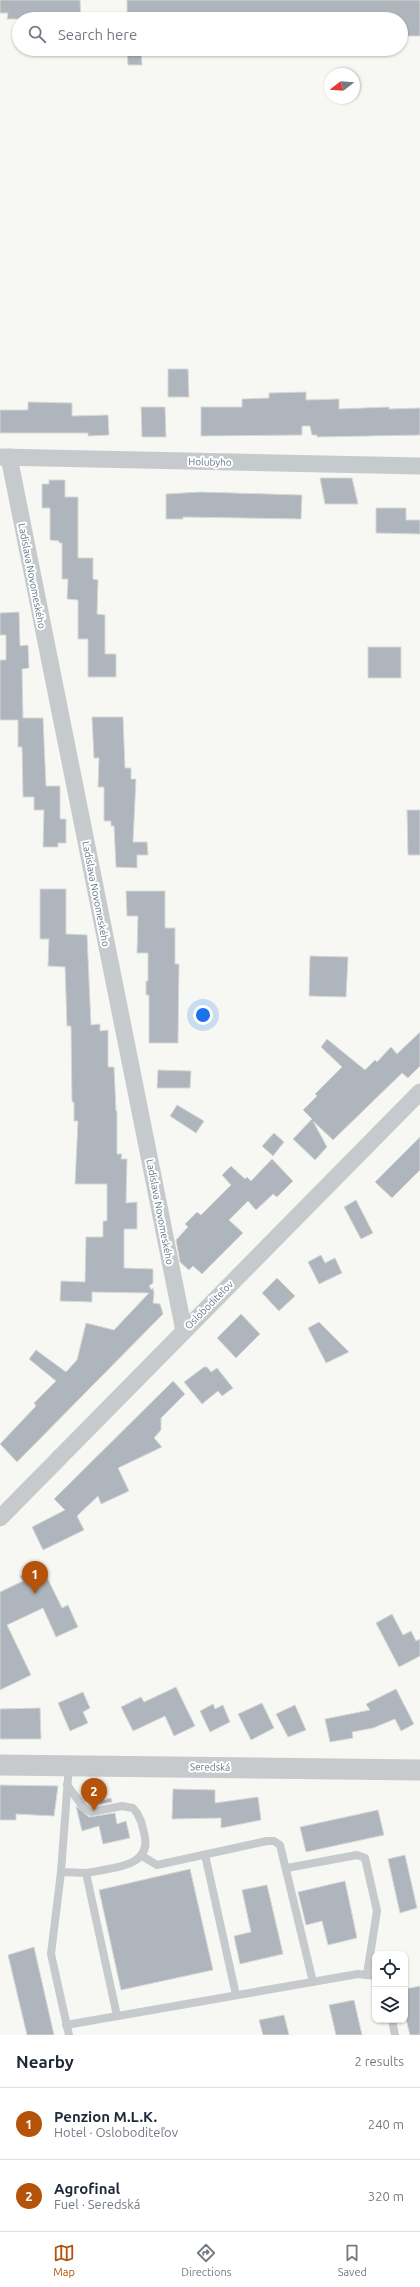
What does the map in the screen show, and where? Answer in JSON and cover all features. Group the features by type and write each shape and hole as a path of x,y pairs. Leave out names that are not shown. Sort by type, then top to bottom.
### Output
{"street":[{"name":"Holubyho","path":"4,457 420,466"},
{"name":"Ladislava Novomeského","path":"4,457 184,1331"},
{"name":"Osloboditeľov","path":"0,1518 420,1092"},
{"name":"Seredská","path":"0,1765 68,1775 420,1770"}],"lane":[{"path":"61,1872 86,1873 130,1863 142,1856 145,1851 146,1839 140,1819 132,1808 122,1806 91,1812 84,1808 68,1775"},
{"path":"68,1775 61,1872 51,1954 68,2035"},
{"path":"142,1856 157,1865 274,1841 280,1845 287,1868 313,1982"},
{"path":"205,1855 236,1995"},
{"path":"66,2025 313,1982 371,1975 377,1911 365,1858 357,1855 287,1868"},
{"path":"86,1873 117,2016"},
{"path":"393,2023 396,2035"}],"building":[{"path":"0,0 80,0 81,12 12,12 12,19 7,19 8,13 0,13"},
{"path":"127,0 420,0 420,36 408,36 408,12 127,12"},
{"path":"127,56 141,56 142,65 128,65"},
{"path":"168,369 188,369 189,397 168,397"},
{"path":"306,392 306,400 339,399 339,409 389,407 389,409 420,408 420,435 317,437 317,435 312,435 310,426 302,426 302,435 201,436 201,407 242,407 242,399 269,398 269,393"},
{"path":"28,402 72,403 72,416 108,415 109,435 88,436 88,433 0,433 0,410 28,410"},
{"path":"141,407 165,407 166,437 142,437"},
{"path":"320,478 352,478 358,504 325,504"},
{"path":"49,480 65,480 65,497 78,497 78,558 93,558 93,579 98,580 97,614 105,615 105,654 116,654 116,677 88,677 88,639 78,639 78,600 67,599 68,579 62,579 62,543 59,543 59,541 50,540 50,508 42,508 42,484 49,484"},
{"path":"200,492 302,495 301,519 183,517 183,519 166,519 166,494"},
{"path":"376,508 406,508 406,520 420,520 420,534 376,533"},
{"path":"19,612 20,646 28,645 29,668 22,669 23,718 43,718 46,786 60,786 60,819 66,819 66,843 58,843 58,847 43,847 44,810 34,810 34,797 23,797 22,747 18,747 18,720 0,720 0,660 6,660 6,635 0,635 0,613"},
{"path":"368,647 401,647 401,678 368,678"},
{"path":"92,717 123,717 125,768 131,768 131,779 136,779 133,842 147,842 148,855 137,855 137,868 116,867 114,826 111,826 111,821 104,821 104,787 98,787 99,758 94,758"},
{"path":"407,810 420,810 420,855 408,855"},
{"path":"40,889 66,889 66,934 87,935 91,1025 100,1024 100,1031 108,1030 108,1067 114,1067 117,1111 117,1154 122,1154 121,1159 127,1159 126,1203 137,1202 137,1229 124,1229 124,1268 153,1269 153,1283 149,1286 152,1290 153,1288 153,1303 160,1304 163,1314 17,1462 0,1444 36,1406 34,1403 56,1381 29,1359 36,1350 66,1372 77,1360 86,1323 114,1330 149,1293 92,1292 92,1302 60,1301 61,1281 85,1282 86,1237 103,1237 103,1221 107,1221 107,1184 75,1184 78,1121 74,1121 74,1102 72,1102 71,1026 67,1026 65,967 48,966 49,939 40,939"},
{"path":"126,891 165,891 165,928 175,928 175,964 179,964 178,1043 149,1043 149,995 146,995 146,981 148,981 148,953 137,953 138,916 127,916"},
{"path":"310,956 348,957 346,997 309,996"},
{"path":"420,1032 420,1066 408,1078 402,1073 333,1140 313,1121 327,1147 315,1160 293,1139 312,1119 303,1110 317,1096 315,1094 342,1067 321,1047 327,1039 365,1070 375,1060 377,1062 391,1047 397,1054"},
{"path":"158,1070 191,1071 190,1088 157,1088"},
{"path":"177,1105 204,1121 196,1133 170,1116"},
{"path":"274,1133 284,1142 273,1156 262,1146"},
{"path":"420,1137 420,1170 392,1198 375,1182"},
{"path":"272,1159 293,1181 277,1197 273,1194 256,1210 248,1201 229,1220 243,1233 202,1274 193,1266 189,1270 180,1262 176,1240 188,1227 185,1224 197,1212 201,1215 231,1185 222,1175 231,1166 245,1179 247,1177 251,1181"},
{"path":"356,1200 373,1233 361,1239 344,1207"},
{"path":"321,1255 325,1263 335,1258 342,1273 319,1284 308,1262"},
{"path":"277,1278 295,1296 279,1311 262,1293"},
{"path":"241,1314 260,1334 236,1358 217,1338"},
{"path":"319,1322 349,1352 326,1363 308,1328"},
{"path":"204,1367 207,1367 211,1372 217,1368 233,1388 222,1396 218,1391 202,1404 184,1382"},
{"path":"173,1381 185,1394 161,1418 161,1430 154,1438 162,1447 118,1468 129,1491 101,1504 98,1496 77,1516 84,1530 43,1550 32,1527 65,1510 54,1499"},
{"path":"41,1565 62,1608 68,1605 78,1627 56,1637 43,1608 7,1625 31,1675 0,1690 0,1592 23,1581 20,1576"},
{"path":"392,1614 403,1635 411,1631 416,1641 420,1639 420,1656 399,1667 376,1623"},
{"path":"176,1687 195,1726 174,1736 165,1716 133,1731 121,1707 141,1697 144,1702"},
{"path":"396,1689 414,1724 401,1731 395,1719 373,1728 352,1732 353,1738 330,1742 325,1719 370,1710 366,1704"},
{"path":"83,1692 90,1708 83,1712 88,1723 70,1731 58,1703"},
{"path":"262,1703 274,1728 251,1740 238,1714"},
{"path":"213,1704 215,1709 223,1705 230,1722 210,1732 200,1711"},
{"path":"295,1705 306,1730 288,1737 276,1714"},
{"path":"40,1708 41,1739 0,1739 0,1709"},
{"path":"0,1785 58,1786 54,1816 16,1814 16,1820 0,1820"},
{"path":"173,1789 215,1790 215,1803 258,1797 261,1820 221,1828 221,1818 172,1819"},
{"path":"111,1798 112,1802 92,1806 88,1804"},
{"path":"76,1806 89,1817 115,1813 117,1824 126,1821 130,1838 103,1844 99,1826 82,1831"},
{"path":"378,1810 384,1835 306,1852 300,1827"},
{"path":"405,1855 417,1908 400,1913 388,1859"},
{"path":"190,1869 213,1970 121,1990 99,1890"},
{"path":"345,1881 357,1938 328,1945 322,1921 306,1925 298,1892"},
{"path":"267,1885 283,1954 240,1964 234,1936 251,1932 242,1890"},
{"path":"34,1947 54,2035 27,2035 8,1955"},
{"path":"420,1986 420,2035 410,2035 407,2023 408,1988"},
{"path":"354,2000 362,2035 336,2035 329,2005"},
{"path":"284,2015 289,2035 263,2035 259,2020"}],"place":[{"name":"Penzion M.L.K.","path":"35,1594"},
{"name":"Agrofinal","path":"94,1811"}]}
